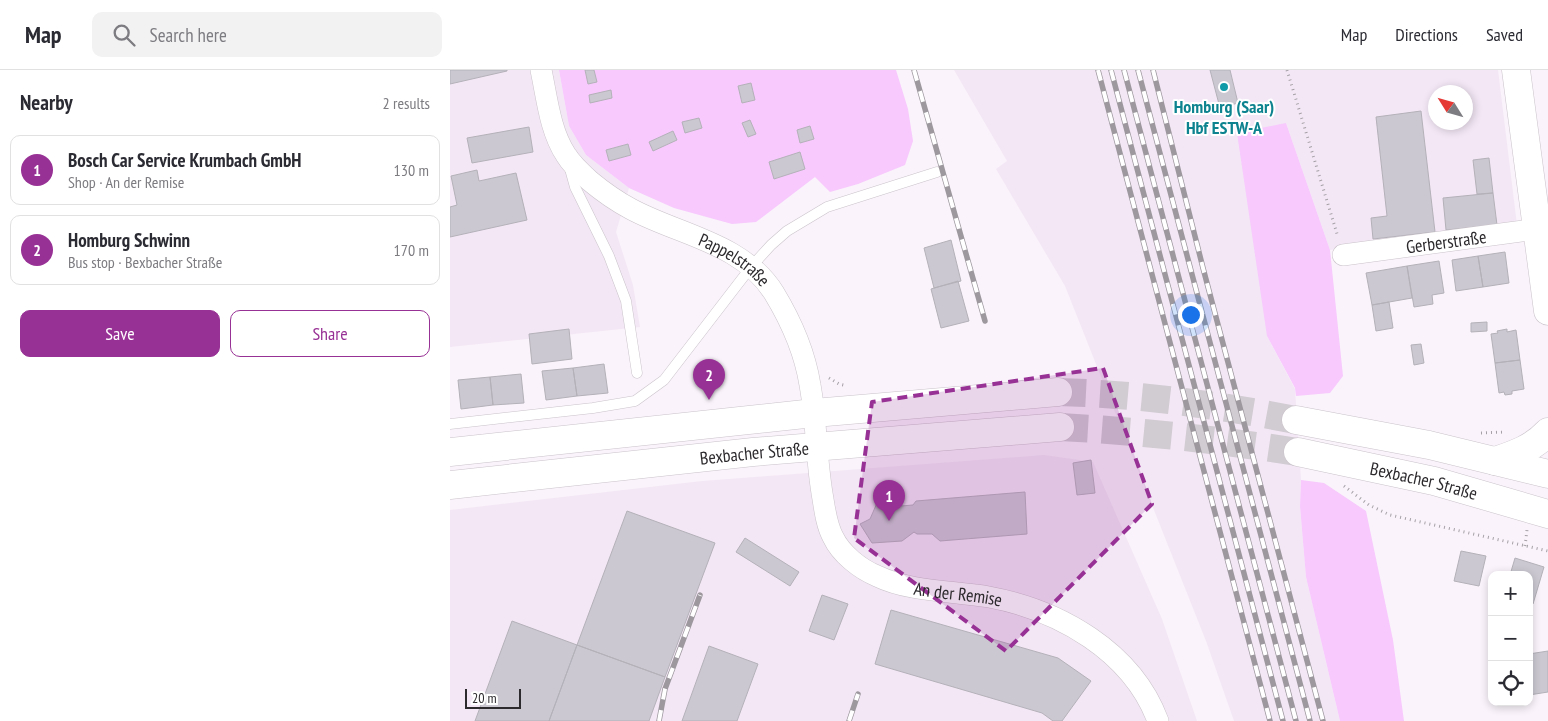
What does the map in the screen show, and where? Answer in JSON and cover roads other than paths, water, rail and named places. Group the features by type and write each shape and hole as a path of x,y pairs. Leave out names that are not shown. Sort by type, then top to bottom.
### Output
{"main road":[{"path":"1516,70 1543,230 1548,311"},
{"name":"Bexbacher Straße","path":"450,485 753,452 815,431 1058,392"},
{"name":"Bexbacher Straße","path":"1296,420 1429,445 1548,474"},
{"name":"Bexbacher Straße","path":"450,452 815,431 1060,427"},
{"path":"1495,460 1523,451 1538,442 1548,432"},
{"name":"Bexbacher Straße","path":"1298,452 1434,481 1548,514"}],"street":[{"name":"Pappelstraße","path":"541,70 550,113 559,142 567,157 579,171 600,190 631,209 725,249 751,267 767,283 780,303 802,353 810,385 815,431"},
{"name":"Gerberstraße","path":"1343,255 1543,230"},
{"name":"An der Remise","path":"815,431 818,470 825,514 833,538 845,554 858,565 878,577 906,586 991,598 1030,608 1065,622 1092,639 1113,656 1138,682 1158,721"}],"lane":[{"name":"Pappelstraße","path":"567,157 575,187 609,256 626,301 636,373"},
{"path":"450,424 593,408 635,401 664,380 751,267 787,231 826,207 937,172"}],"tunnel":[{"path":"1058,392 1178,401 1296,420"},
{"path":"1060,427 1179,436 1298,452"}],"railway":[{"path":"914,70 985,321"},
{"path":"1098,70 1270,721"},
{"path":"1111,70 1283,721"},
{"path":"1124,70 1296,721"},
{"path":"1138,70 1310,721"},
{"path":"1153,70 1203,268 1323,721"},
{"path":"659,721 665,689 700,595"},
{"path":"849,721 858,694"}],"place":[{"name":"Homburg (Saar) Hbf ESTW-A","path":"1224,87"},
{"name":"Homburg Schwinn","path":"709,400"},
{"name":"Bosch Car Service Krumbach GmbH","path":"889,521"}]}
